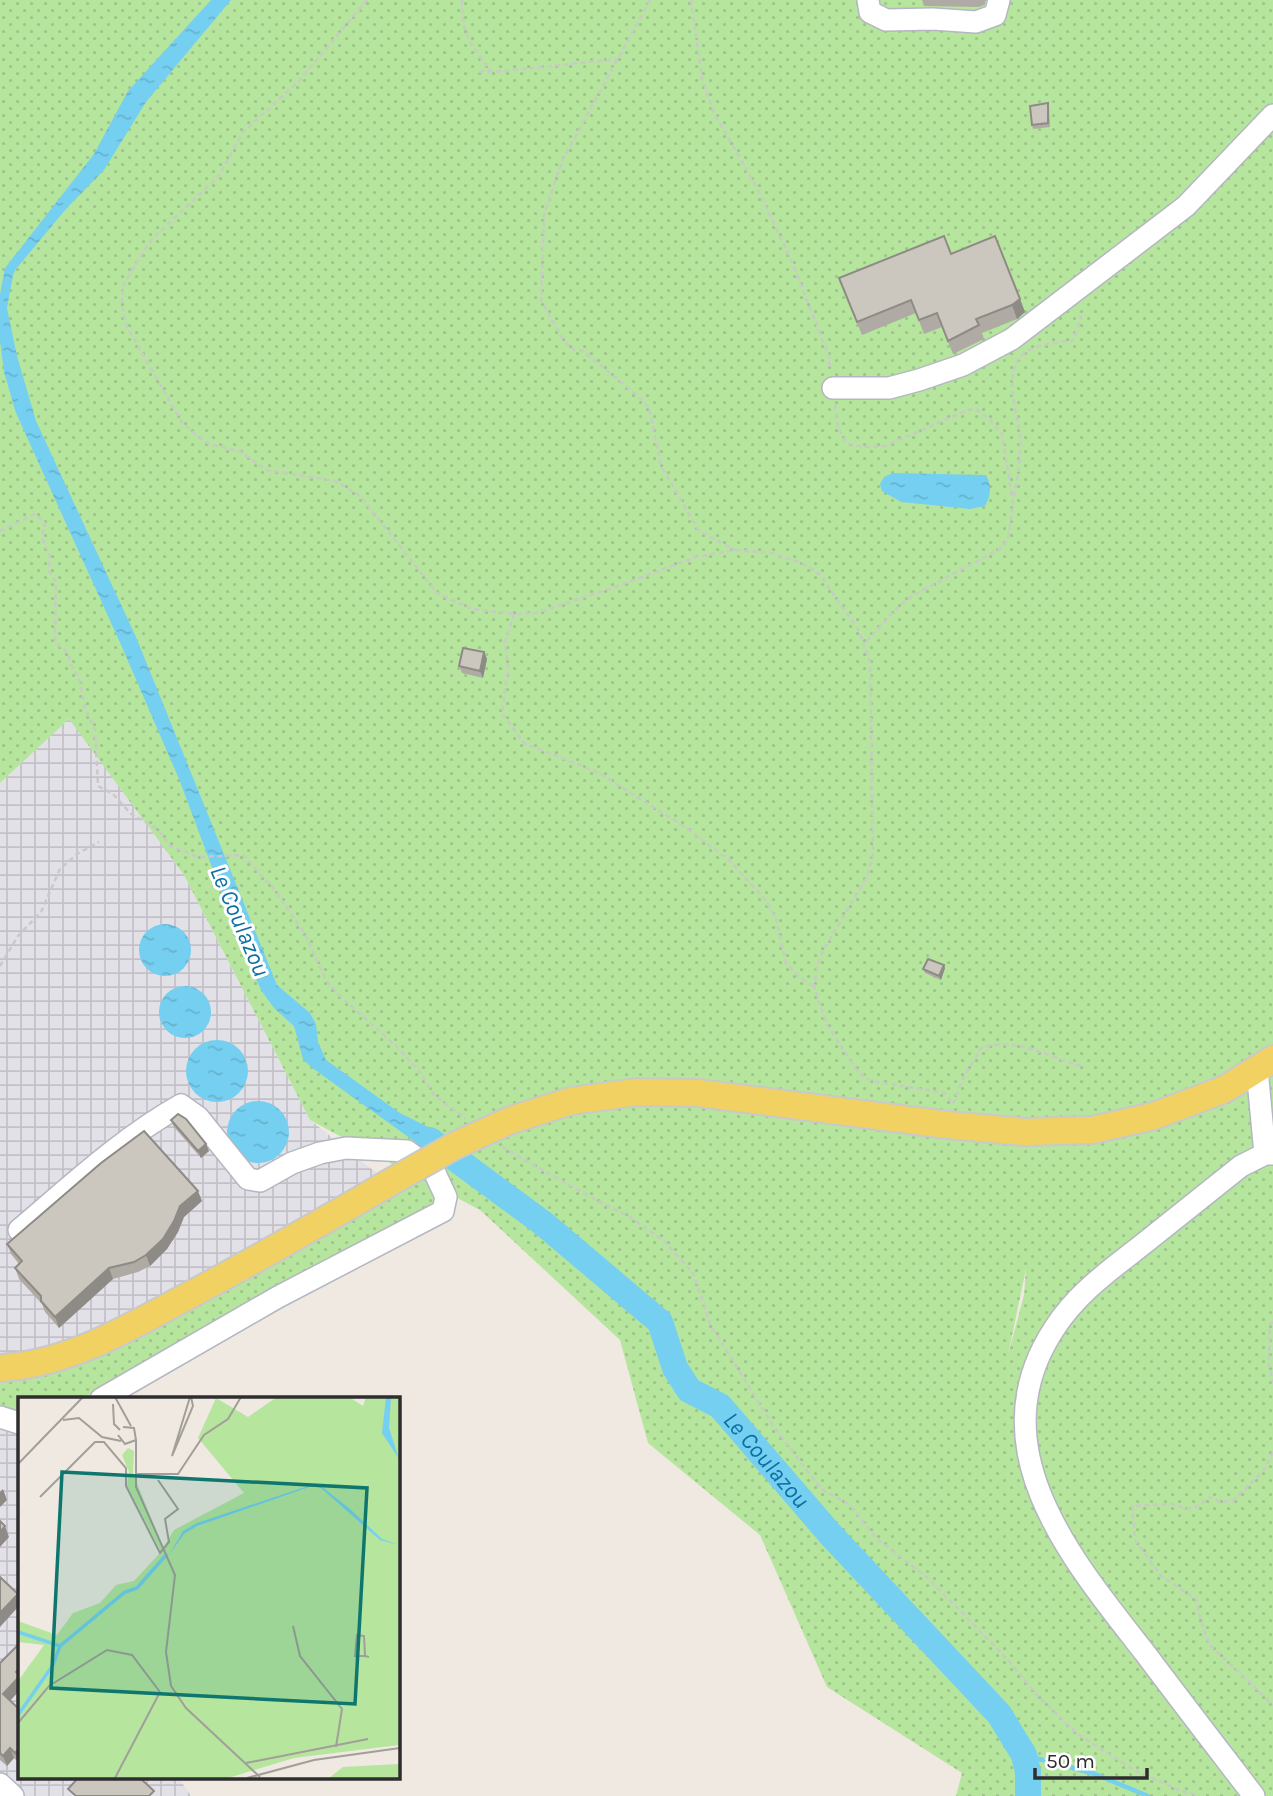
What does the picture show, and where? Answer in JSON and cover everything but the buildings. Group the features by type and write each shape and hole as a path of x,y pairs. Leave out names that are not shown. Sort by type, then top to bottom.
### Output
{"main road":[{"path":"0,1368 51,1360 97,1343 252,1262 456,1145 511,1120 570,1101 637,1092 698,1093 951,1115 1025,1132 1092,1130 1154,1116 1225,1089 1265,1064"}],"street":[{"path":"867,0 870,12 886,20 976,22 995,15 999,0"},
{"path":"832,388 888,388 963,365 1012,339 1186,206 1273,116"},
{"path":"1254,1796 1104,1601 1056,1530 1033,1476 1024,1423 1028,1390 1037,1360 1053,1329 1072,1305 1095,1282 1241,1166 1269,1154 1265,1064"},
{"path":"19,1230 109,1153 154,1120 181,1105 198,1117 248,1179 260,1181 292,1163 345,1148 407,1151 434,1171 441,1184 446,1197 443,1211 278,1297 105,1397"},
{"path":"0,1417 18,1423"},
{"path":"0,1784 13,1796"}],"path":[{"path":"367,0 299,81 243,132 220,174 151,240 123,285 125,323 181,421 197,436 209,444 239,451 267,470 314,477 347,487 360,496 437,593 472,610 536,613 696,557 735,550 771,553 802,562 820,575 859,631 870,662 873,855 867,877 824,949 817,967 814,987 827,1025 858,1072 871,1081 945,1093 951,1115"},
{"path":"463,0 461,21 472,48 491,71"},
{"path":"650,0 562,161 544,215 541,301 564,341 574,350 583,351 649,408 661,466 699,531 735,550"},
{"path":"691,0 702,79 714,113 757,188 791,260 829,356 837,424 846,443 864,447 885,446 970,409 976,410 1002,433 1013,503"},
{"path":"479,72 618,60"},
{"path":"865,643 897,608 912,596 1003,547 1009,535 1018,478 1020,438 1013,389 1014,370 1021,356 1037,347 1073,340 1081,318 1072,295"},
{"path":"0,531 35,514 45,523 42,535 50,552 49,571 57,582 55,642 68,653 79,678 85,708 95,730 98,786 113,793 131,814 158,829 170,846 198,857 243,855 273,888 305,934 327,980 340,996 395,1045 419,1072 434,1095 467,1120"},
{"path":"514,614 505,642 508,668 502,713 524,743 597,772 682,825 728,859 764,898 776,919 786,963 814,987"},
{"path":"0,966 18,936 41,912 61,869 77,854 99,842"},
{"path":"951,1115 961,1080 981,1048 994,1044 1021,1045 1085,1067"},
{"path":"500,1145 629,1217 663,1240 693,1273 710,1324 774,1427 821,1489 849,1504 876,1538 929,1579 1076,1733 1134,1770 1200,1796"},
{"path":"1273,1322 1270,1324 1269,1364 1273,1383"},
{"path":"1273,1452 1264,1470 1233,1501 1220,1502 1210,1497 1198,1506 1187,1509 1172,1504 1132,1506 1135,1540 1161,1576 1196,1599 1209,1644 1273,1705"}],"shaded area":[{"path":"69,718 184,875 310,1120 389,1183 22,1397 18,1397 18,1778 179,1778 191,1796 0,1796 0,783"}],"green space":[{"path":"0,0 1273,0 1273,1796 956,1796 962,1773 827,1687 760,1535 648,1443 620,1340 480,1210 433,1185 437,1200 351,1251 85,1397 18,1397 18,1410 0,1407 0,1376 420,1179 310,1120 184,875 69,719 0,783","holes":["1026,1269 1024,1295 1008,1355"]}],"water":[{"path":"211,0 231,0 146,102 104,170 66,209 16,269 7,308 17,356 36,421 136,637 277,985 310,1013 316,1024 318,1042 326,1060 400,1113 438,1132 454,1144 432,1154 311,1067 303,1059 294,1026 274,1008 261,990 243,950 179,779 16,413 4,372 0,341 0,294 5,268 94,154 128,91"},
{"path":"893,473 986,475 990,494 985,506 970,509 901,502 882,491 880,484 884,477"},
{"path":"165,924 184,931 191,950 184,969 165,976 146,969 139,950 146,931"},
{"path":"185,986 204,993 211,1012 204,1031 185,1038 166,1031 159,1012 166,993"},
{"path":"211,1040 223,1040 239,1049 246,1059 246,1083 239,1093 223,1102 211,1102 200,1097 191,1088 186,1077 186,1065 191,1054 200,1045"},
{"path":"252,1101 264,1101 280,1110 287,1120 287,1144 280,1154 264,1163 252,1163 241,1158 232,1149 227,1138 227,1126 232,1115 241,1106"}],"waterway":[{"name":"Le Coulazou","path":"430,1140 544,1224 660,1322 675,1368 689,1390 720,1406 830,1534 999,1714 1024,1755 1028,1772 1028,1796"},
{"path":"1024,1755 1095,1774 1148,1796"}]}
